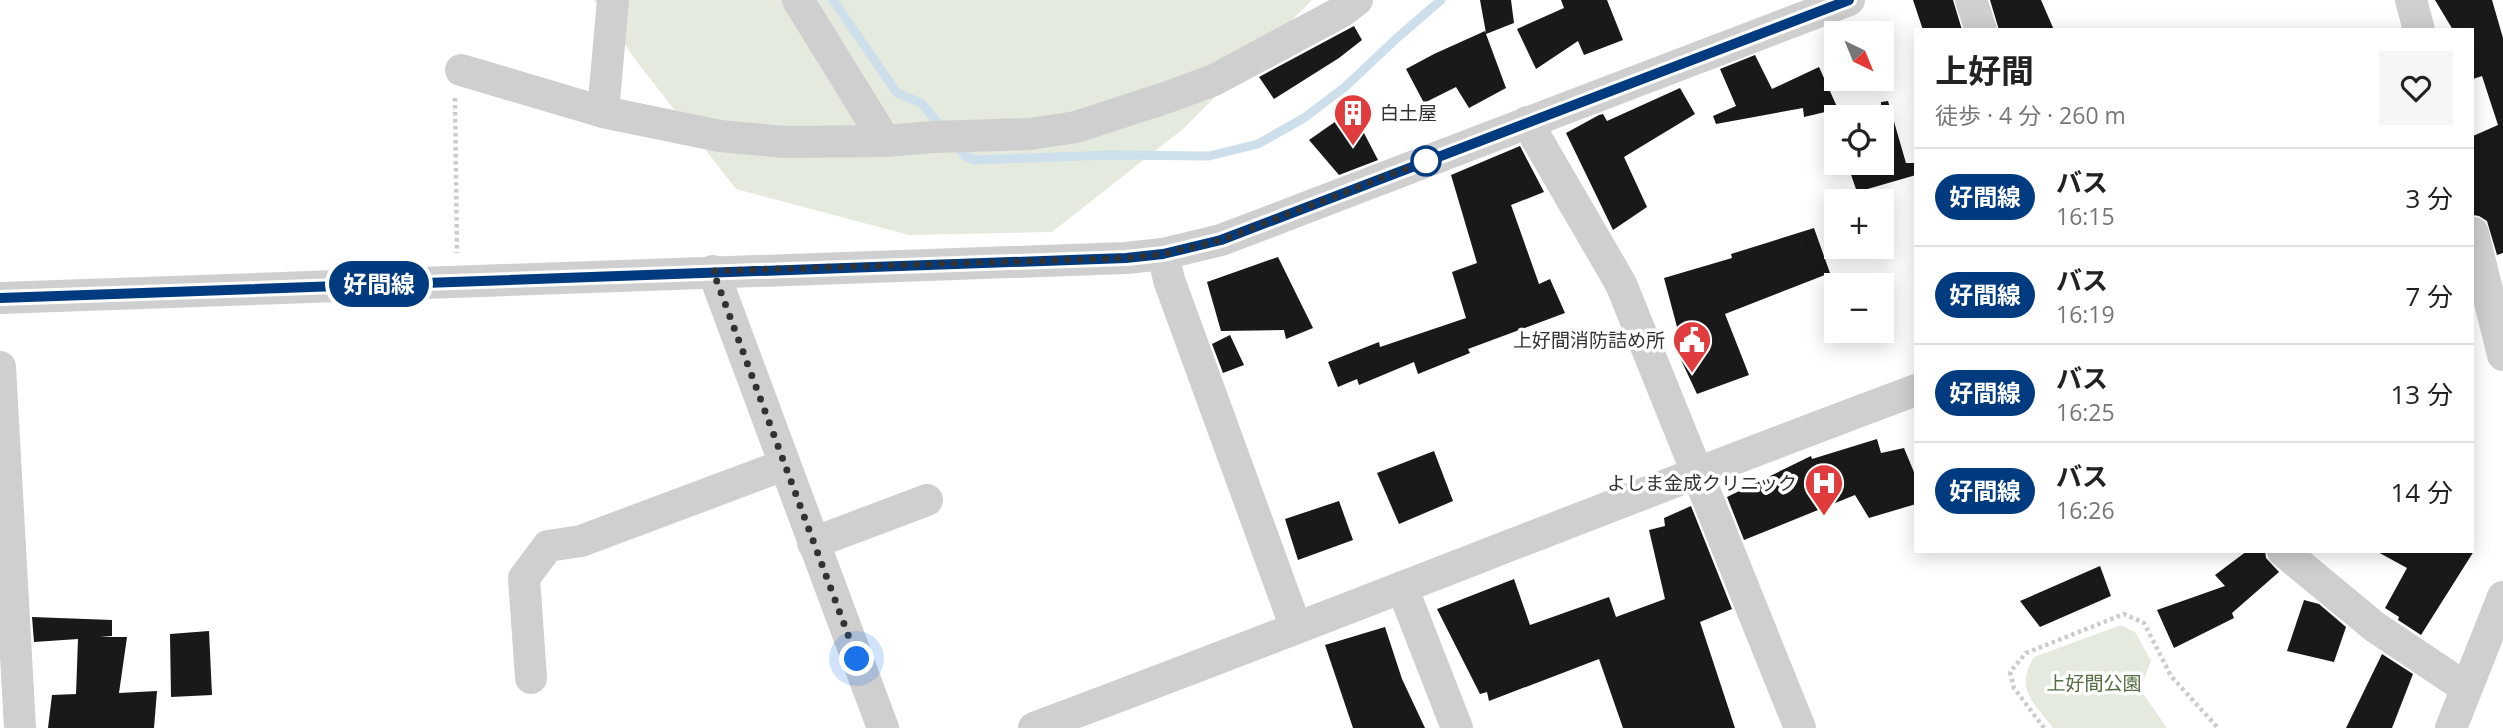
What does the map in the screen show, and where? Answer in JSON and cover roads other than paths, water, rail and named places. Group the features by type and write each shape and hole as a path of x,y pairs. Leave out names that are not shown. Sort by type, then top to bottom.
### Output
{"street":[{"path":"603,112 613,0"},
{"path":"798,0 885,141"},
{"path":"461,70 603,112 720,136 784,142 885,141 1030,134 1076,127 1214,80 1341,12 1357,0"},
{"path":"0,298 1126,258 1163,254 1221,240 1849,0"},
{"path":"1970,0 1980,28"},
{"path":"2412,0 2419,28"},
{"path":"1527,122 1621,284 1800,728"},
{"path":"2474,237 2503,355"},
{"path":"1163,254 1168,280 1296,628"},
{"path":"713,271 883,728"},
{"path":"0,367 20,728"},
{"path":"1034,728 1698,471 1914,391"},
{"path":"531,678 524,579 548,546 581,541 784,465"},
{"path":"813,543 927,500"},
{"path":"2285,553 2375,627 2466,688"},
{"path":"1402,587 1457,728"},
{"path":"2451,728 2503,597"}],"waterway":[{"path":"833,0 897,93 921,103 942,128"},
{"path":"956,144 965,156 975,160 1109,155 1209,156 1258,144 1304,118 1345,87 1441,0"}],"place":[{"name":"白土屋","path":"1353,147"},
{"name":"上好間消防詰め所","path":"1692,374"},
{"name":"よしま金成クリニック","path":"1824,517"}],"park label":[{"name":"上好間公園","path":"2094,683"}]}
